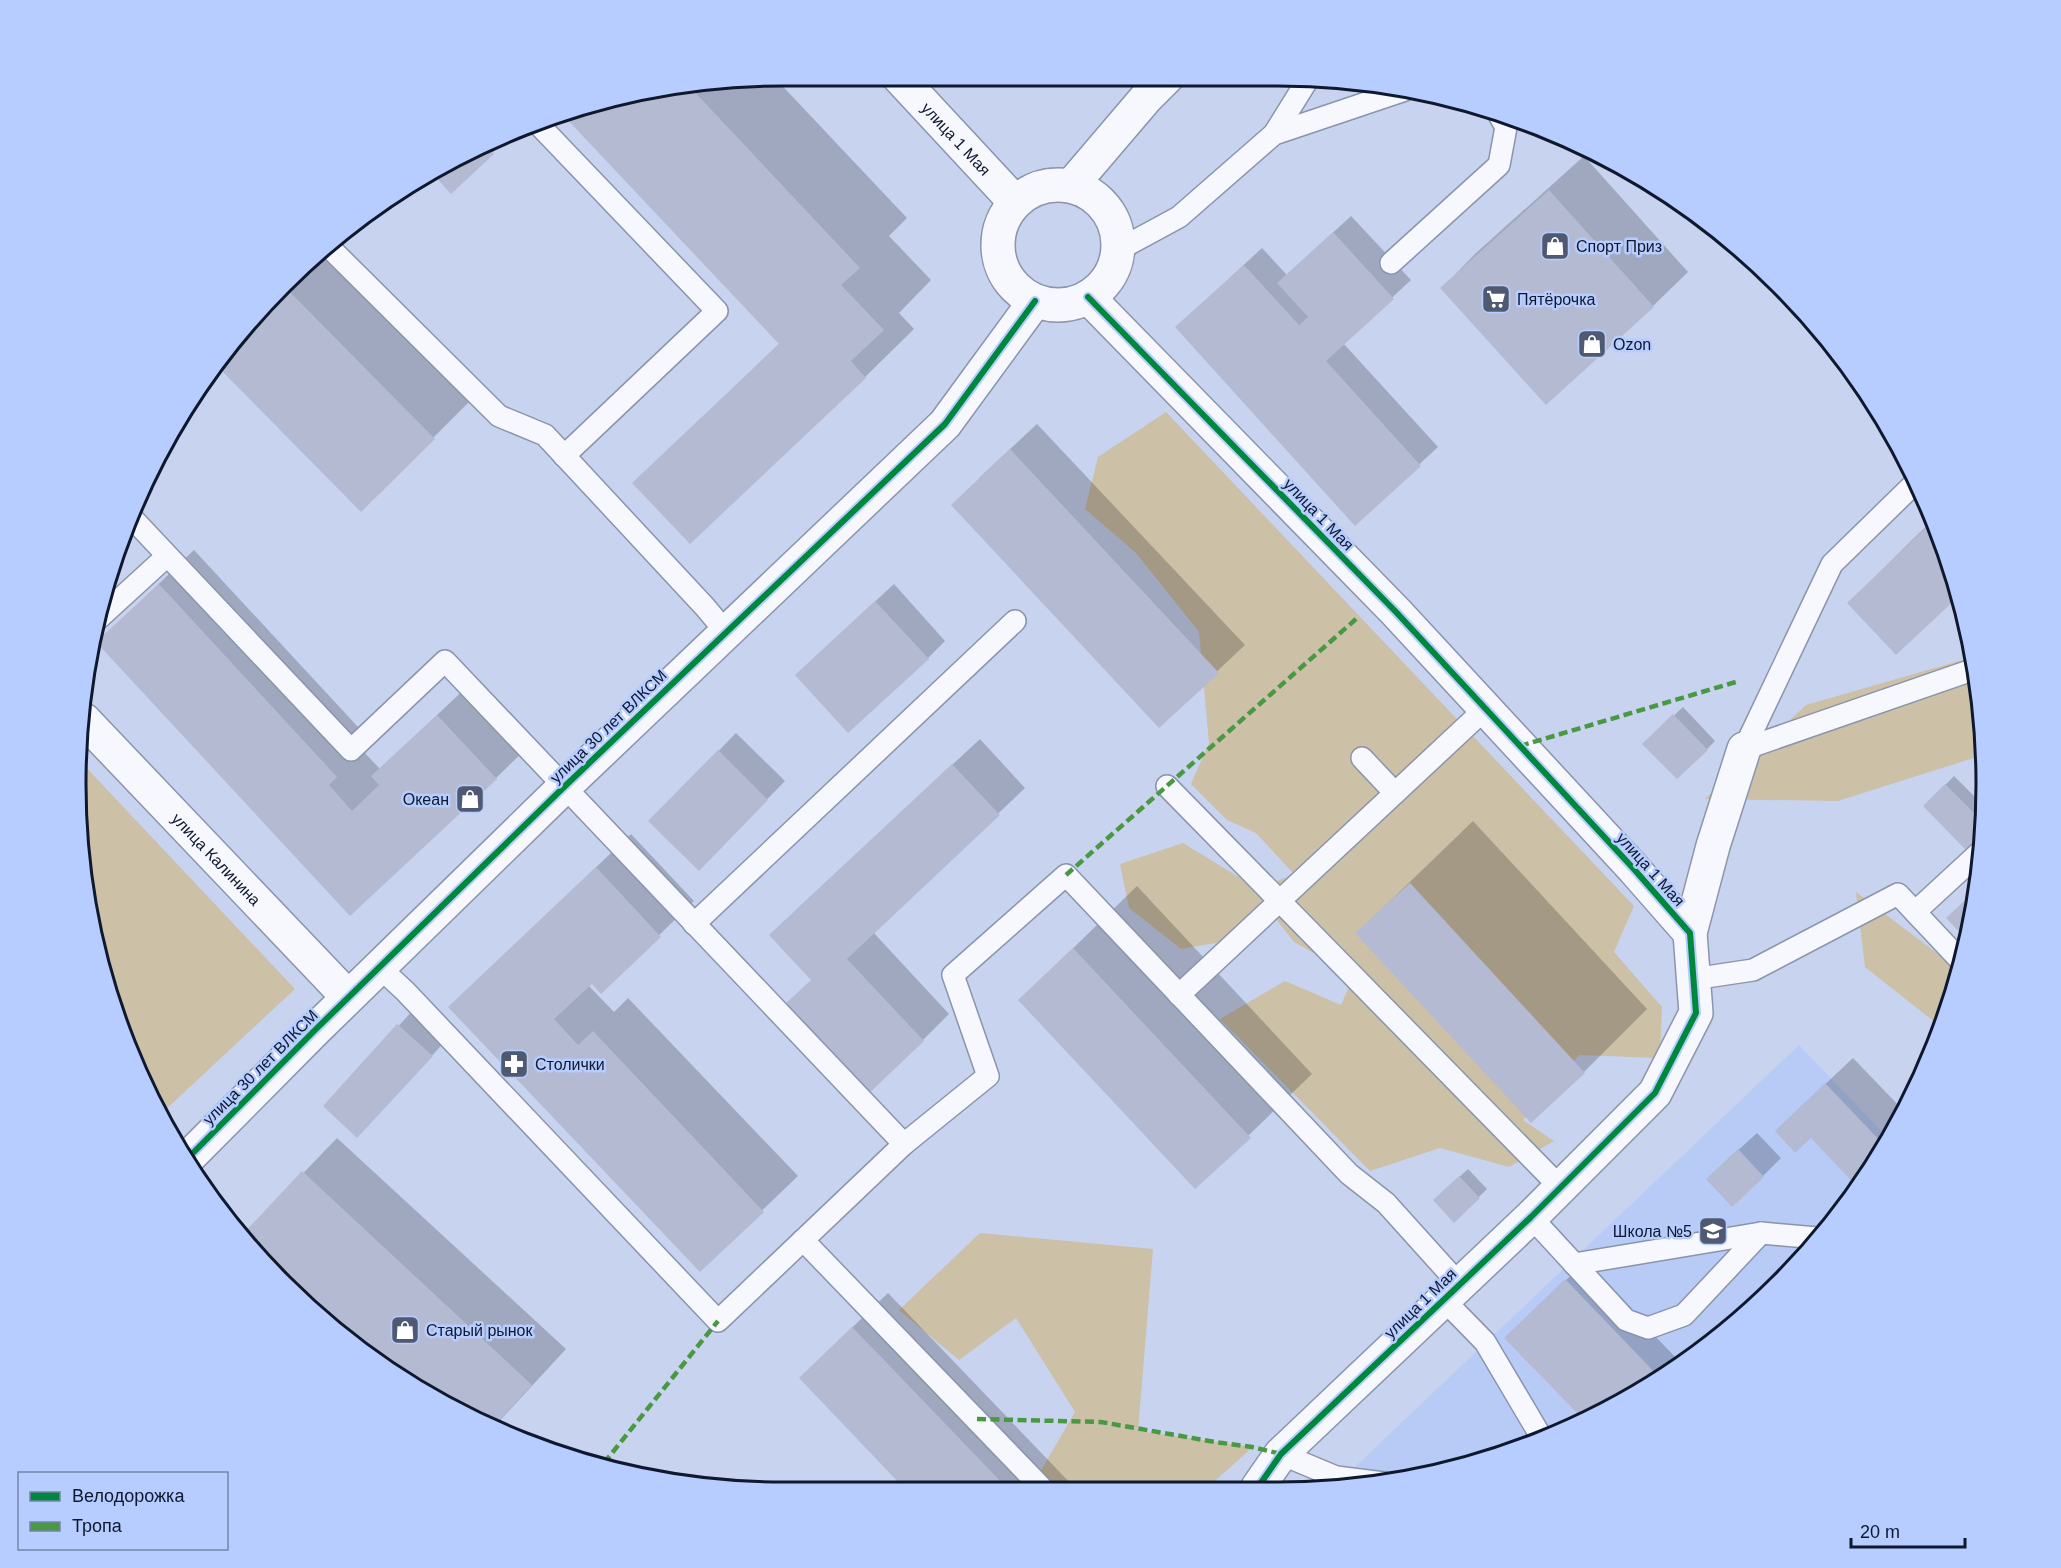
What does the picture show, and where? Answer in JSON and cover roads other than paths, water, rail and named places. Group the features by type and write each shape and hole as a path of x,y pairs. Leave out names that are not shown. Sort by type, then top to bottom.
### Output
{"street":[{"name":"улица 1 Мая","path":"907,86 1015,202"},
{"path":"1071,186 1158,86"},
{"path":"1051,185 1071,186 1087,192 1101,202 1111,217 1117,233 1118,250 1114,269 1103,285 1088,297 1071,304 1053,305 1035,301 1018,291 1006,276 999,257 998,237 1004,218 1015,202 1031,190 1051,185"},
{"name":"улица 1 Мая","path":"1088,297 1396,612 1633,868 1690,933 1696,1013 1655,1093 1561,1188 1281,1455 1262,1482"},
{"name":"улица 30 лет ВЛКСМ","path":"192,1154 348,997 564,787 725,631 945,424 1035,301"},
{"name":"улица Калинина","path":"88,724 348,997"},
{"path":"1690,933 1713,846 1744,749"}],"lane":[{"path":"1118,250 1179,217 1274,134 1303,87"},
{"path":"1274,134 1390,95"},
{"path":"1391,263 1499,165 1506,127 1504,124"},
{"path":"544,129 717,311 564,456"},
{"path":"332,251 499,416 545,435 725,631"},
{"path":"1744,749 1832,564 1909,489"},
{"path":"137,523 351,750 444,661 903,1144"},
{"path":"107,610 167,556"},
{"path":"694,924 1015,621"},
{"path":"1744,749 1966,672"},
{"path":"1179,995 1485,709"},
{"path":"1362,758 1395,793"},
{"path":"1167,786 1561,1188"},
{"path":"1915,912 1971,860"},
{"path":"380,968 405,991 718,1321 903,1144 988,1076 953,975 1066,875 1349,1174 1386,1203 1452,1292 1485,1342 1538,1431"},
{"path":"1693,979 1753,970 1898,894 1954,954"},
{"path":"1531,1217 1626,1320 1648,1328 1684,1315 1761,1233"},
{"path":"1574,1264 1761,1233 1808,1237"},
{"path":"803,1240 1036,1482"},
{"path":"1281,1455 1336,1477 1349,1479"}],"place":[{"name":"Спорт Приз","path":"1555,246"},
{"name":"Пятёрочка","path":"1496,299"},
{"name":"Ozon","path":"1592,344"},
{"name":"Океан","path":"470,799"},
{"name":"Столички","path":"514,1064"},
{"name":"Школа №5","path":"1713,1231"},
{"name":"Старый рынок","path":"405,1330"}]}
